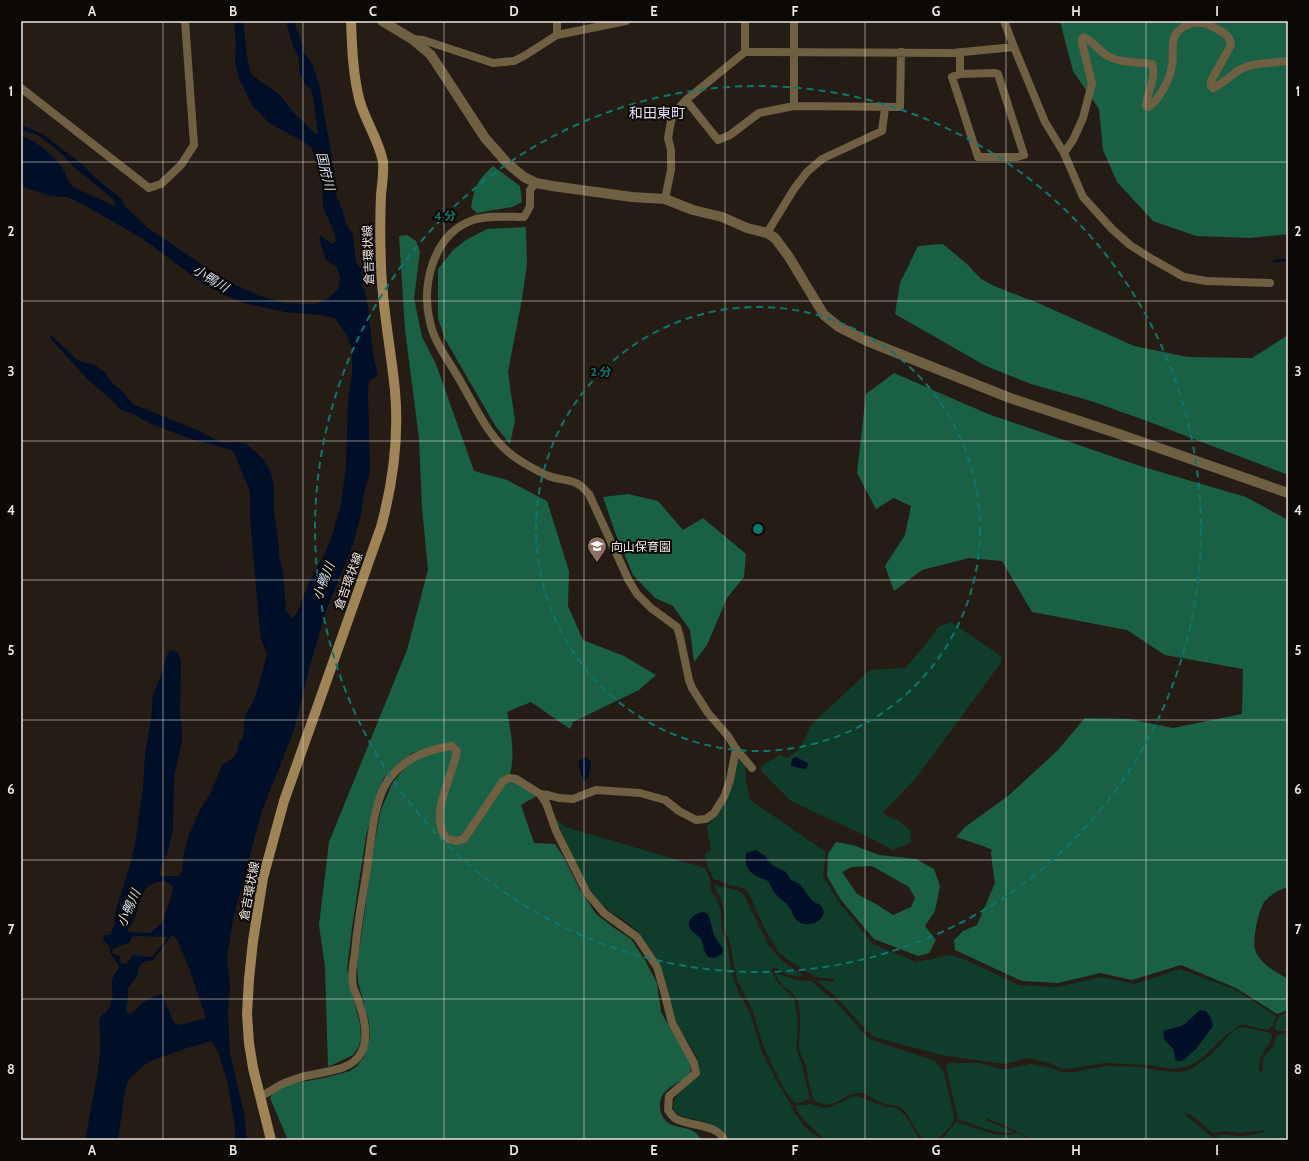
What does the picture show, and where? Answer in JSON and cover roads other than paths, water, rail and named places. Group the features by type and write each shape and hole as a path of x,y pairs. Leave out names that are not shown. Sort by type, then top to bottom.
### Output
{"main road":[{"name":"倉吉環状線","path":"271,1140 253,1068 249,1043 247,1014 253,941 263,878 284,801 381,527 387,505 394,454 396,425 395,393 381,266 380,224 383,164 380,151 360,102 355,78 351,21"}],"street":[{"path":"21,88 149,188 161,184 181,165 194,144 185,21"},
{"path":"382,21 412,39 431,55 485,138 507,163 524,177 536,183 552,186 618,195 665,199 693,210 722,217 747,228 767,233 774,238 789,257 824,315 846,331 867,341 1010,398 1288,493"},
{"path":"557,21 557,35"},
{"path":"412,39 423,40 493,63 514,61 557,35 626,21"},
{"path":"744,52 745,21"},
{"path":"794,21 794,106"},
{"path":"1004,21 1045,122 1064,153 1083,196 1112,229 1130,245 1184,277 1206,281 1270,283"},
{"path":"1064,153 1073,140 1084,118 1092,83 1082,43 1084,37 1112,58 1152,64 1154,68 1153,77 1146,101 1146,106 1149,108 1156,101 1168,78 1172,65 1173,39 1176,33 1185,26 1200,22 1207,24 1228,35 1231,40 1231,45 1211,81 1211,86 1214,88 1219,86 1238,71 1248,66 1288,61"},
{"path":"665,199 671,170 671,150 668,138 672,116 686,100 744,52 960,52 1014,47"},
{"path":"686,100 718,140 730,135 758,113 794,106 900,107 901,52"},
{"path":"960,52 960,74"},
{"path":"960,74 998,74 1024,155 1017,157 978,157 952,77 960,74"},
{"path":"767,233 806,172 822,159 882,131 885,108"},
{"path":"536,183 530,190 530,206 524,217 488,217 474,220 463,224 450,235 441,246 431,268 427,284 430,323 438,341 479,414 496,439 512,456 549,476 578,484 589,494 629,581 637,594 651,608 677,627 688,680 692,688 708,713 728,736 736,749 752,768"},
{"path":"261,1096 286,1082 309,1075 343,1068 354,1062 361,1054 365,1043 365,1027 353,985 354,960 372,830 383,790 389,779 401,766 416,756 437,748 452,746 457,751 455,764 442,800 440,816 442,831 447,839 457,841 464,839 503,781 509,778 516,779 540,794 546,803 556,830 587,893 604,913 637,937 657,967 672,1023 694,1063 696,1073 669,1096 668,1110 676,1119 713,1129 723,1137 724,1140"},
{"path":"540,794 558,798 573,799 596,790 640,793 665,800 696,820 706,819 714,813 724,797 730,780 736,749"}],"water":[{"path":"234,21 243,21 248,64 252,75 281,96 294,113 316,134 318,133 313,97 311,90 304,83 299,72 299,59 292,43 286,21 294,21 303,51 313,66 319,84 333,164 336,195 343,211 346,224 353,235 356,262 362,269 362,279 368,306 373,354 378,376 369,381 368,391 370,472 353,544 326,611 309,669 294,730 263,808 233,920 227,958 230,985 228,1013 230,1054 244,1112 247,1140 235,1140 235,1126 227,1080 218,1052 211,1041 148,1062 129,1079 125,1091 118,1140 85,1140 99,1064 99,1021 101,1016 110,1006 113,993 112,981 119,968 118,964 110,953 110,947 103,940 104,935 110,935 114,926 116,910 135,845 153,694 159,681 167,655 170,650 175,651 179,654 181,663 180,712 182,741 174,776 173,830 160,874 161,876 179,876 182,872 184,853 189,834 201,808 210,794 222,765 233,758 237,752 239,742 242,739 244,732 244,721 246,714 254,700 267,654 261,640 250,517 250,492 232,450 191,439 152,424 134,414 121,410 114,402 89,381 50,338 51,335 76,359 84,363 94,364 105,372 113,384 122,391 133,404 199,431 222,443 239,442 247,444 265,461 271,473 274,487 274,512 279,556 283,572 286,610 292,618 297,613 310,580 331,539 341,504 346,466 348,400 352,373 352,348 347,336 335,318 285,312 244,303 205,285 143,239 84,205 67,197 50,196 25,188 21,184 21,135 33,141 51,154 64,171 73,187 117,207 113,199 75,168 62,154 38,135 21,130 21,124 45,136 83,165 97,179 122,199 125,206 148,228 207,268 234,284 260,296 285,303 315,304 329,298 338,289 340,277 336,266 326,260 319,239 321,236 332,244 336,241 334,232 323,207 322,175 311,147 269,123 252,105 238,76 235,62 236,46","holes":["165,881 173,886 172,894 162,923 150,933 127,932 135,917 147,887 157,882","132,936 168,937 153,956 133,955 127,963 123,964 121,963 119,956 112,953 113,949 130,942","171,936 174,936 189,968 206,1018 180,1025 174,1023 162,994 146,1001 132,1013 128,1013 126,1010 128,988 136,978 140,965 144,962 153,960"]},
{"path":"585,757 590,760 591,768 588,778 584,781 578,763"},
{"path":"796,757 808,763 806,769 791,765 792,759"},
{"path":"756,850 765,856 772,865 786,872 791,880 804,889 811,900 822,907 823,916 820,919 812,924 803,924 799,922 795,919 787,905 777,896 768,881 750,872 745,860 746,853"},
{"path":"703,912 709,916 714,935 723,949 722,954 715,958 708,957 701,939 689,927 691,918"},
{"path":"1200,1010 1206,1011 1211,1018 1213,1026 1196,1049 1182,1061 1176,1061 1173,1049 1164,1039 1163,1031 1181,1026"}],"waterway":[{"path":"1275,261 1288,260"}],"place":[{"name":"向山保育園","path":"597,563"}],"district":[{"name":"和田東町","path":"657,113"}],"water label":[{"name":"国府川","path":"326,171"},
{"name":"小鴨川","path":"211,278"},
{"name":"小鴨川","path":"323,581"},
{"name":"小鴨川","path":"128,908"}]}
